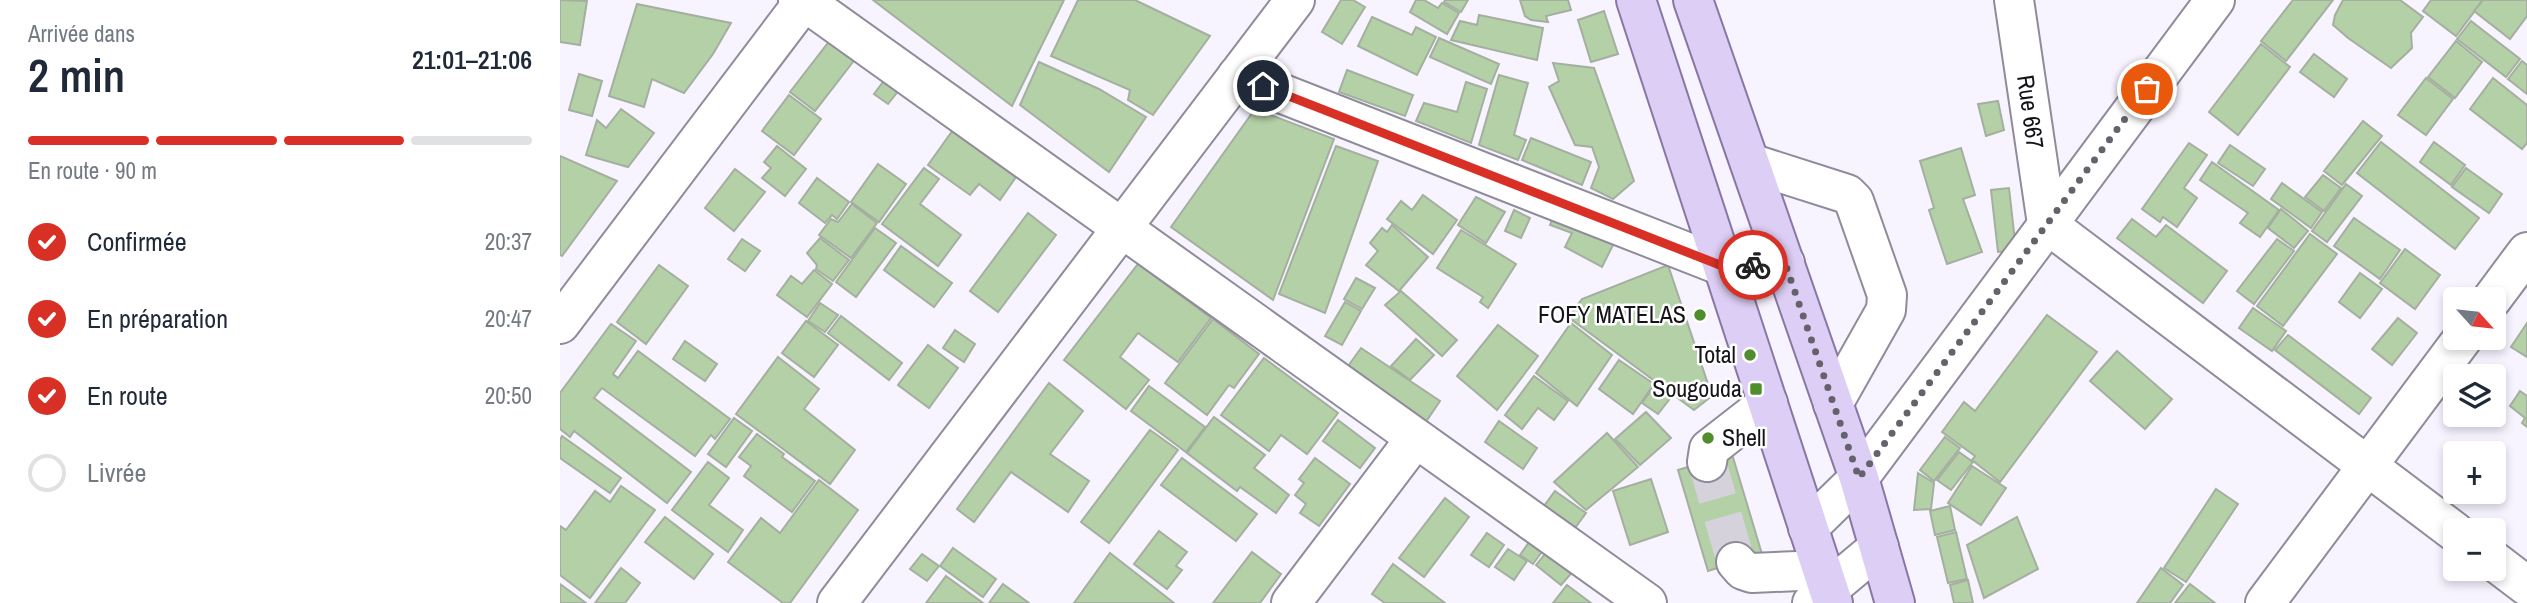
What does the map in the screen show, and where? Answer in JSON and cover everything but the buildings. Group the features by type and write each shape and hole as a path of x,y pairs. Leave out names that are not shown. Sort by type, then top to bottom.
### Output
{"main road":[{"path":"1636,0 1725,267 1808,528 1824,591"},
{"path":"1693,0 1859,478 1895,603"}],"street":[{"path":"560,324 802,0 1647,603"},
{"path":"837,603 1295,0"},
{"name":"Rue 667","path":"2014,0 2047,224"},
{"path":"1808,528 1859,478 2215,0"},
{"path":"1237,76 1725,267 1785,263"},
{"path":"1750,163 1847,194 1854,201 1887,295 1886,310 1833,404"},
{"path":"2047,224 2443,523"},
{"path":"2501,287 2527,252"},
{"path":"560,271 597,275"},
{"path":"2265,603 2454,350"},
{"path":"1707,462 1709,449 1768,403"},
{"path":"1291,603 1415,439"},
{"path":"1736,562 1743,570 1752,573 1824,591 1879,547"},
{"path":"2506,570 2527,586"}],"tunnel":[{"path":"1707,462 1736,562"}],"way so far":[{"path":"1753,265 1785,263 1859,478 2147,89"}],"place":[{"name":"FOFY MATELAS","path":"1700,315"},
{"name":"Total","path":"1750,355"},
{"name":"Sougouda","path":"1756,389"},
{"name":"Shell","path":"1708,438"}],"route":[{"path":"1263,86 1725,267 1753,265"}]}
